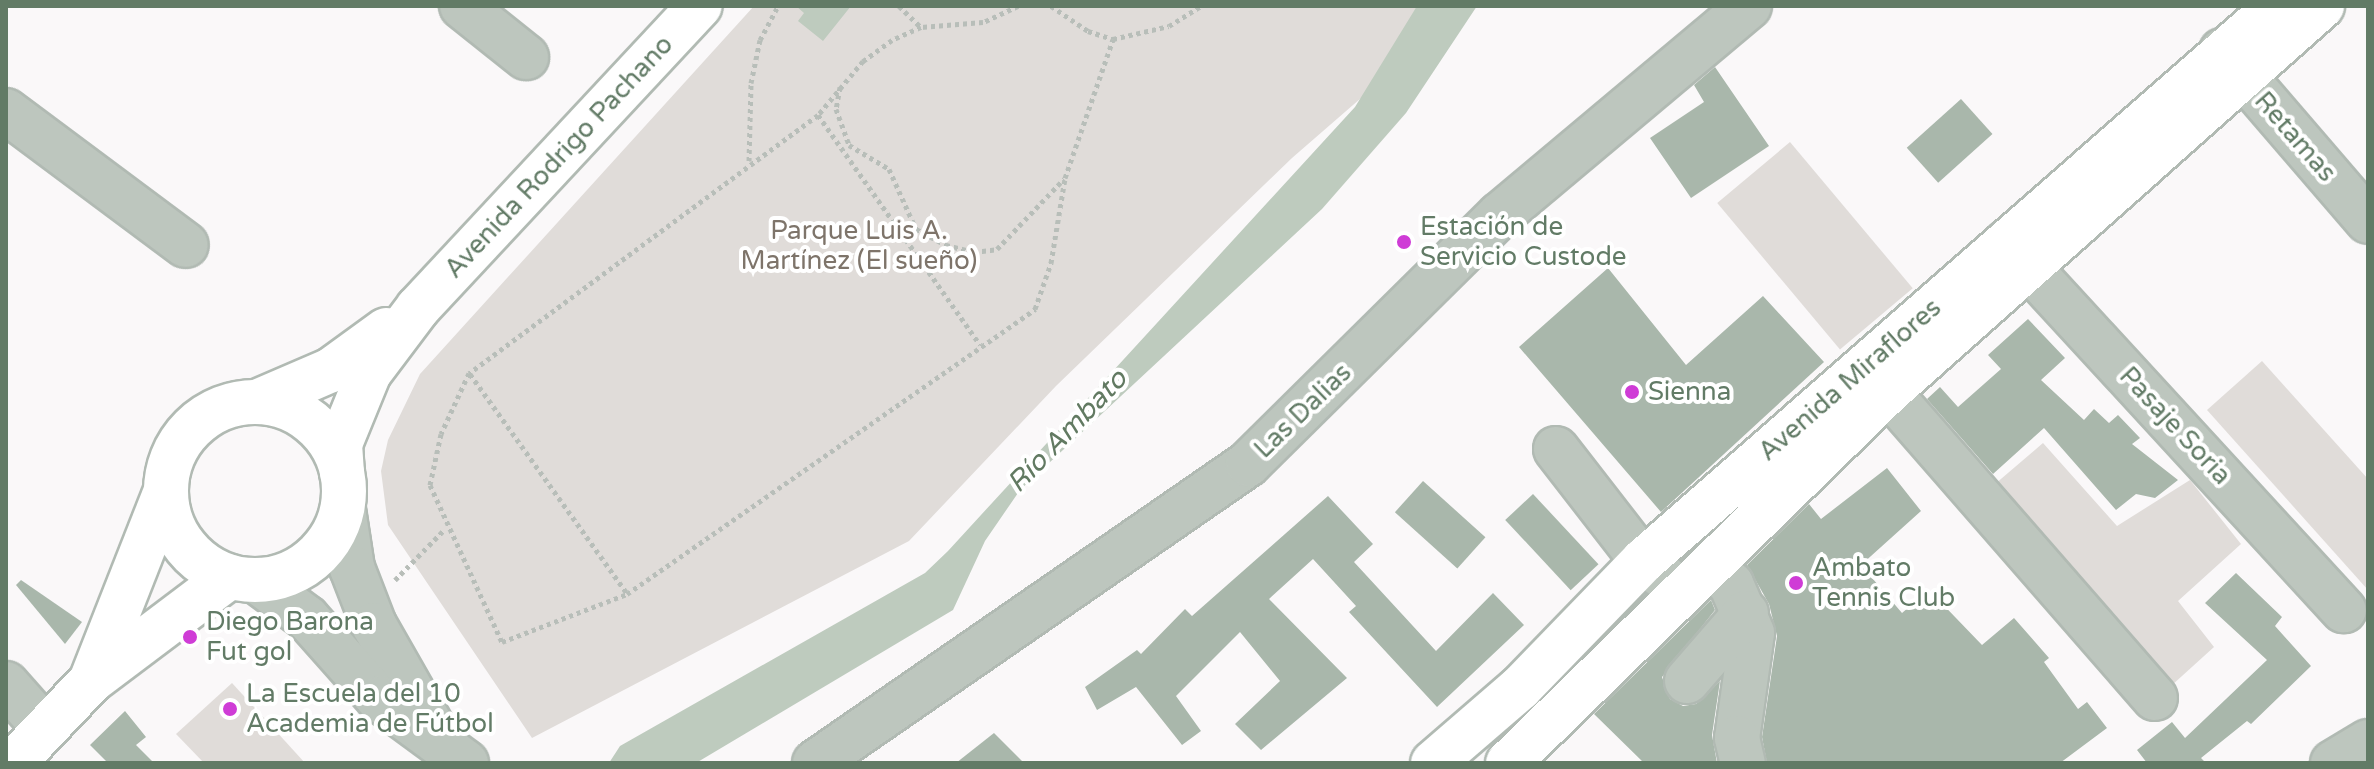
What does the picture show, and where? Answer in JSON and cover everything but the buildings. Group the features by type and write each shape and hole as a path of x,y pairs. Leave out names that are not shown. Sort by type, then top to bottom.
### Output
{"main road":[{"name":"Avenida Rodrigo Pachano","path":"343,491 340,444 369,373 418,308 700,6"},
{"name":"Avenida Miraflores","path":"2234,66 2277,6"},
{"name":"Avenida Miraflores","path":"1433,763 1520,688 1643,561 2016,256 2234,66 2322,6"},
{"name":"Avenida Miraflores","path":"1508,763 1888,392 2016,256"},
{"name":"Avenida Rodrigo Pachano","path":"257,402 331,370 418,308"},
{"path":"13,763 91,681 243,579 313,560 343,491 312,423 257,402 202,419 169,465 165,493 91,681"},
{"path":"165,493 183,545 243,579"}],"street":[{"path":"462,6 526,57"},
{"name":"Las Dalias","path":"815,763 1248,464 1500,215 1749,6"},
{"name":"Retamas","path":"2234,66 2368,221"},
{"path":"6,111 186,245"},
{"name":"Pasaje Soria","path":"2016,256 2344,610"},
{"path":"1888,392 2155,698"},
{"path":"1556,449 1643,561 1696,579 1731,584 1752,633 1737,738 1743,763"},
{"path":"343,491 352,568 374,625 457,757"},
{"path":"243,579 307,618 379,699 457,757"},
{"path":"1687,681 1746,613"},
{"path":"6,684 44,727"},
{"path":"1520,688 1556,719"},
{"path":"2333,763 2368,742"}],"path":[{"path":"749,161 751,83 760,40 778,6"},
{"path":"899,6 921,27"},
{"path":"1018,6 983,22 921,27 892,40 841,84 818,115 749,161 469,373 441,434 430,485 445,529 502,642 627,594 1035,309 1051,263 1065,178 1113,39"},
{"path":"1055,8 1113,39 1169,26 1199,7"},
{"path":"841,84 836,109 849,145 889,169 916,229 946,245 974,252 997,249 1065,178"},
{"path":"818,115 980,345"},
{"path":"469,373 627,594"},
{"path":"374,625 400,569 445,529"}],"green space":[{"name":"Parque Luis A. Martínez (El sueño)","path":"754,6 1467,6 1292,158 1056,386 909,541 532,738 388,525 381,471 388,440 420,374"},
{"path":"1790,142 1913,288 1840,349 1717,203"},
{"path":"2262,361 2368,479 2368,590 2207,410"},
{"path":"2043,443 2117,526 2190,480 2241,544 2178,601 2214,647 2150,705 1974,502"},
{"name":"La Escuela del 10 Academia de Fútbol","path":"232,683 305,763 204,763 176,734"}],"water":[{"path":"796,6 851,6 823,41 798,21 804,13"},
{"name":"Río Ambato","path":"1417,6 1477,6 1406,113 1322,209 1020,490 985,541 953,610 696,763 609,763 620,746 925,573 1355,107"}],"place":[{"name":"Estación de Servicio Custode","path":"1404,242"},
{"name":"Sienna","path":"1632,392"},
{"name":"Ambato Tennis Club","path":"1796,583"},
{"name":"Diego Barona Fut gol","path":"190,637"},
{"name":"La Escuela del 10 Academia de Fútbol","path":"230,709"}]}
